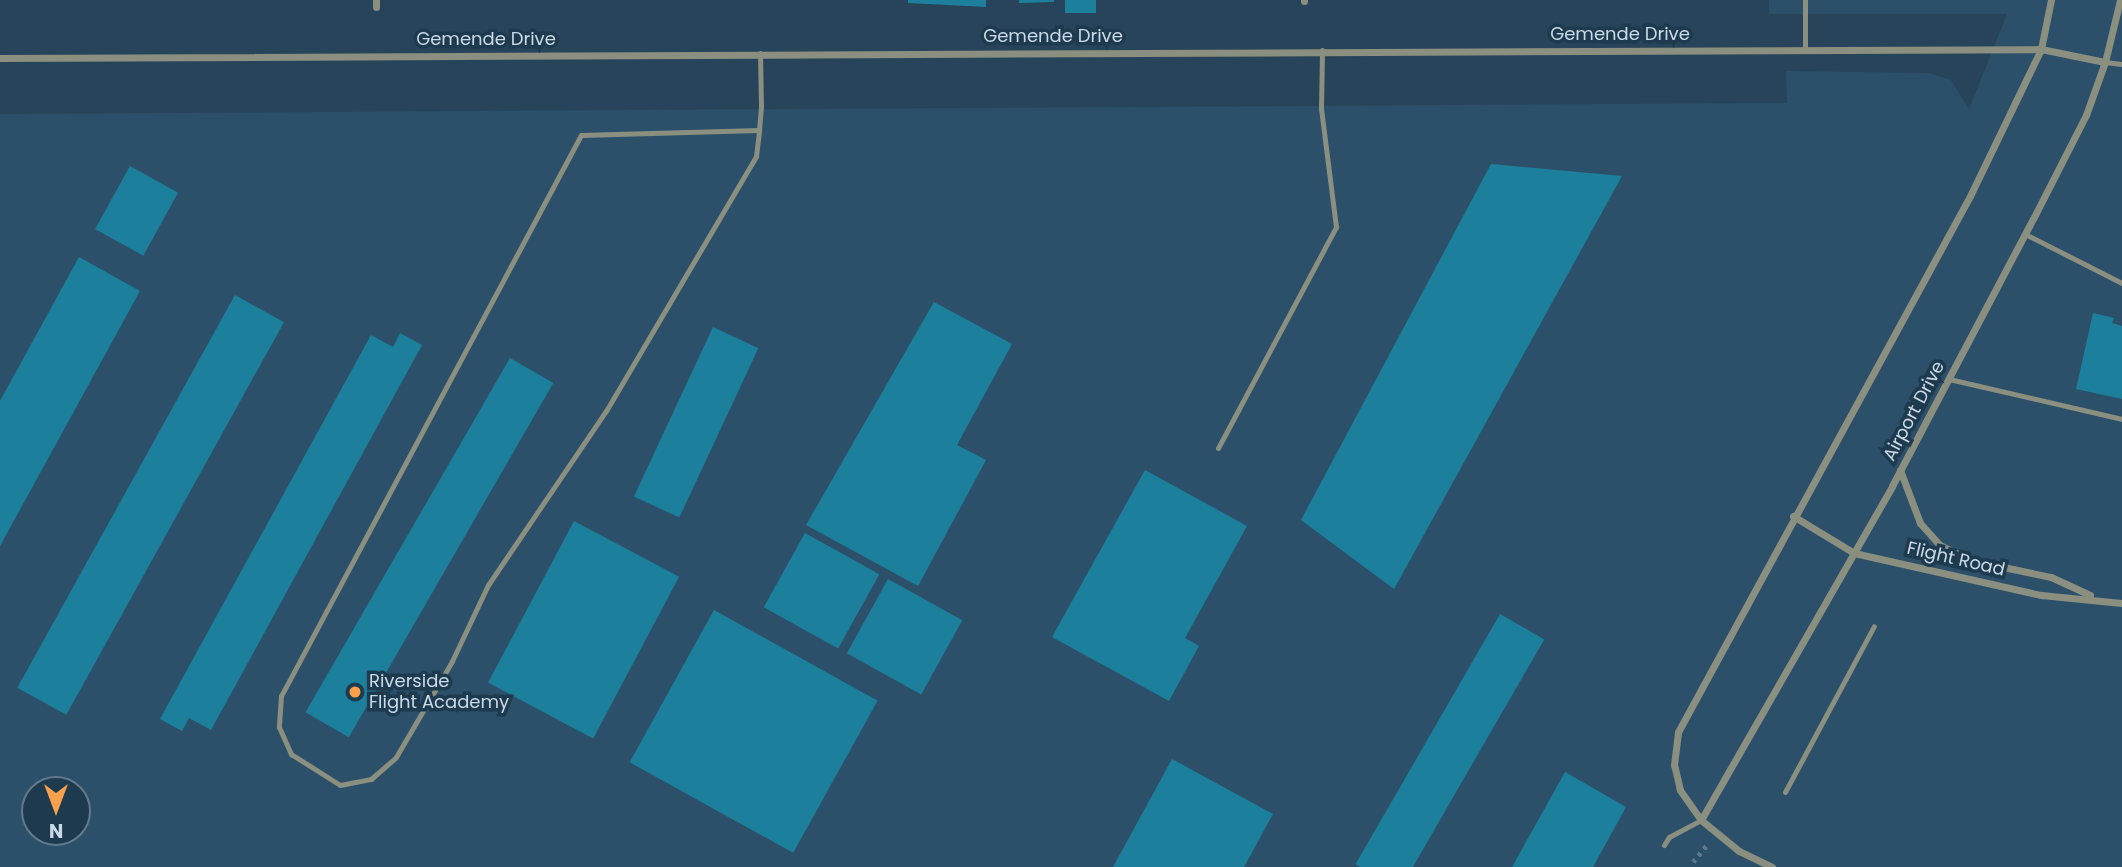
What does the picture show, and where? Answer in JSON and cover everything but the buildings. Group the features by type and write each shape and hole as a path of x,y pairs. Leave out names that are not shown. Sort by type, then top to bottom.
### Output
{"street":[{"path":"1772,867 1739,851 1701,820 1680,790 1674,765 1678,732 1793,516 1970,196 2042,49 2052,0"},
{"name":"Airport Drive","path":"1701,820 1900,470 2086,115 2105,62 2120,0"},
{"name":"Gemende Drive","path":"0,58 1322,50 2042,49 2105,62"},
{"path":"1900,470 1920,523 1940,544 1970,559 2051,577 2094,597"},
{"name":"Flight Road","path":"1793,516 1854,553 2042,595 2094,597 2122,603"}],"lane":[{"path":"1805,0 1805,49"},
{"path":"1218,448 1336,228 1321,109 1322,50"},
{"path":"759,130 581,135 281,695 279,727 291,754 340,785 370,779 397,757 452,661 488,585 606,411 680,291 756,156 759,130 760,53"},
{"path":"2105,62 2122,64"},
{"path":"2025,234 2122,283"},
{"path":"1949,380 2122,419"},
{"path":"1786,792 1874,626"},
{"path":"1664,845 1669,837 1701,820"}],"shaded area":[{"path":"1769,0 2122,0 2122,867 0,867 0,114 1787,103 1786,71 1929,73 1951,80 1969,109 2007,14 1769,14"}],"place":[{"name":"Riverside Flight Academy","path":"355,692"}]}
